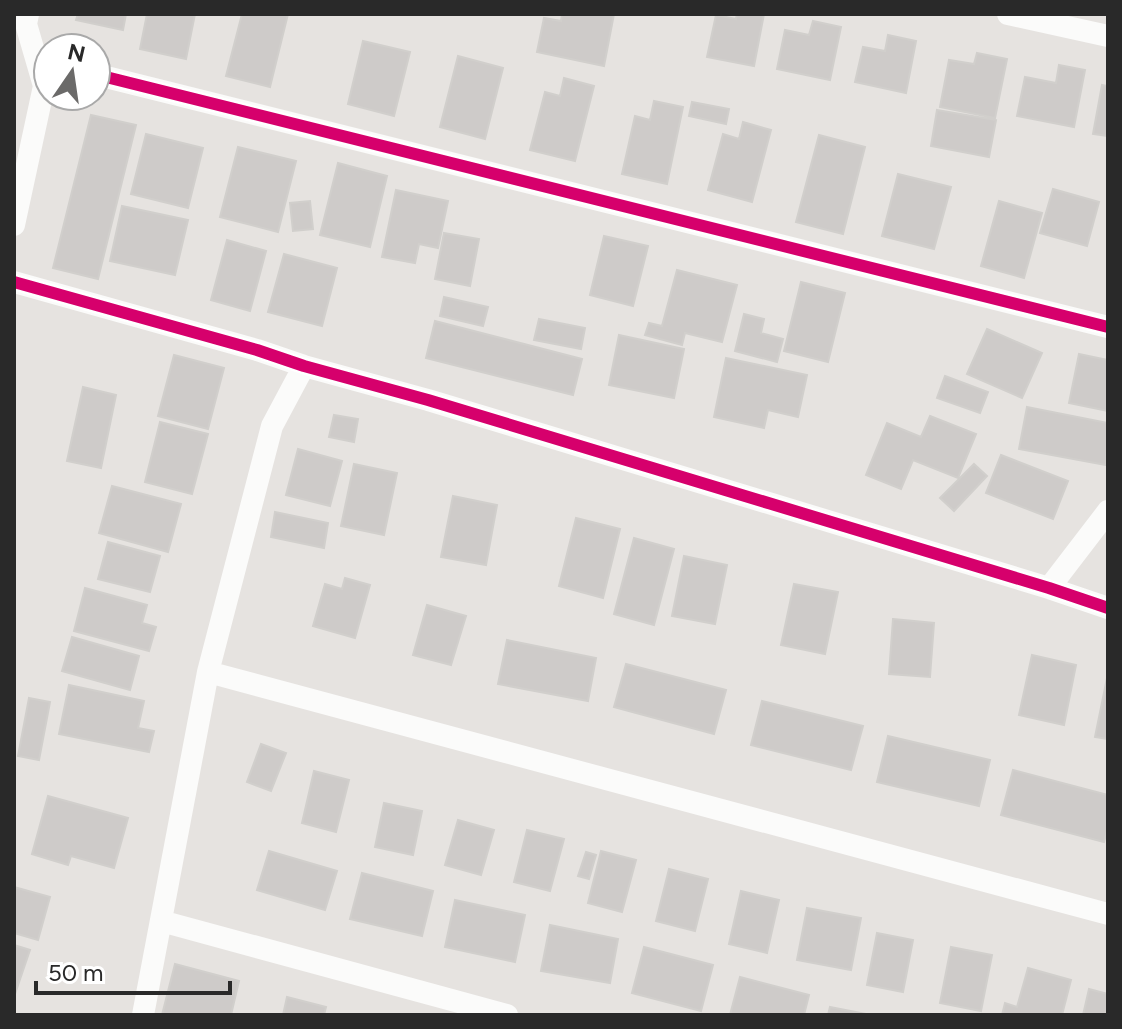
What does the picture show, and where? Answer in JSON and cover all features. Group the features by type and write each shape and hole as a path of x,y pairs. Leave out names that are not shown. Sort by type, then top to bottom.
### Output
{"street":[{"path":"28,14 26,24 32,40"},
{"path":"1008,14 1108,36"},
{"path":"112,80 1108,327"},
{"path":"14,225 38,112"},
{"path":"14,282 428,400 1108,608"},
{"path":"143,1015 208,672 272,426 304,366"},
{"path":"1049,588 1108,511"},
{"path":"208,672 1108,914"},
{"path":"161,921 507,1015"}],"building":[{"path":"78,14 126,14 123,30 76,20"},
{"path":"147,14 195,14 186,59 140,49"},
{"path":"242,14 288,14 270,87 226,76"},
{"path":"562,14 614,14 604,66 537,52 544,18 561,21"},
{"path":"737,14 764,14 754,66 707,57 716,15 736,19"},
{"path":"813,21 841,27 830,80 777,69 785,30 809,35"},
{"path":"888,35 916,41 906,93 855,82 863,47 885,51"},
{"path":"363,41 410,52 394,116 348,104"},
{"path":"977,53 1007,59 995,118 940,107 949,60 974,64"},
{"path":"458,56 503,68 485,139 440,127"},
{"path":"1059,65 1085,70 1074,127 1017,116 1025,77 1056,83"},
{"path":"564,78 594,86 575,161 530,150 545,92 560,96"},
{"path":"1102,85 1108,86 1108,136 1093,134"},
{"path":"654,101 683,107 667,184 622,174 635,116 650,120"},
{"path":"692,102 729,109 726,124 689,116"},
{"path":"937,110 996,120 989,157 931,146"},
{"path":"91,115 136,125 98,279 53,268"},
{"path":"743,122 771,130 752,202 708,190 723,134 739,139"},
{"path":"146,134 203,148 188,208 131,194"},
{"path":"819,135 865,147 843,234 796,222"},
{"path":"238,147 296,161 278,232 220,217"},
{"path":"338,163 387,176 370,247 320,235"},
{"path":"898,174 951,187 934,249 882,236"},
{"path":"1053,189 1099,202 1087,246 1040,233"},
{"path":"396,190 448,201 438,248 419,244 415,263 382,257"},
{"path":"310,201 313,229 293,231 290,203"},
{"path":"999,201 1042,213 1024,278 981,266"},
{"path":"122,206 188,220 175,275 110,261"},
{"path":"444,233 479,239 470,286 435,279"},
{"path":"604,236 648,246 633,306 590,295"},
{"path":"227,240 266,251 250,311 211,300"},
{"path":"284,254 337,268 322,326 268,312"},
{"path":"677,270 737,285 722,342 685,333 682,345 645,335 649,323 662,326"},
{"path":"801,282 845,293 828,362 784,351"},
{"path":"444,297 488,307 483,326 440,316"},
{"path":"744,314 764,319 761,333 783,339 777,362 735,351"},
{"path":"539,319 585,328 581,349 534,340"},
{"path":"435,321 582,359 573,395 426,358"},
{"path":"987,329 1042,353 1022,398 967,374"},
{"path":"619,335 684,349 674,398 609,385"},
{"path":"1079,354 1108,360 1108,411 1069,403"},
{"path":"174,355 224,368 208,429 158,416"},
{"path":"726,358 807,375 798,417 768,410 764,428 714,417"},
{"path":"945,376 988,392 980,413 937,398"},
{"path":"83,387 116,395 101,468 67,461"},
{"path":"1027,407 1108,423 1106,465 1019,449"},
{"path":"334,415 358,419 354,442 329,437"},
{"path":"930,416 976,434 958,478 913,460 901,489 866,475 887,423 921,437"},
{"path":"160,422 208,434 192,494 145,482"},
{"path":"298,449 342,461 330,506 286,495"},
{"path":"1001,455 1068,481 1053,519 986,493"},
{"path":"354,464 397,473 384,535 341,526"},
{"path":"974,464 987,476 954,511 940,498"},
{"path":"112,486 181,504 168,552 99,533"},
{"path":"453,496 497,505 486,565 441,557"},
{"path":"275,512 328,523 324,548 271,537"},
{"path":"576,518 620,529 603,598 559,586"},
{"path":"634,538 674,549 654,625 614,614"},
{"path":"108,542 160,556 150,592 98,579"},
{"path":"684,556 727,565 715,624 672,616"},
{"path":"345,578 370,585 355,638 313,626 325,584 342,589"},
{"path":"794,584 838,592 825,654 781,645"},
{"path":"85,588 147,605 142,623 156,627 149,651 74,631"},
{"path":"427,605 466,616 451,665 413,655"},
{"path":"893,619 934,623 930,677 889,674"},
{"path":"72,637 139,656 130,690 62,671"},
{"path":"507,640 596,658 588,701 498,684"},
{"path":"1032,655 1076,665 1064,725 1019,715"},
{"path":"626,664 726,690 714,734 614,707"},
{"path":"1108,678 1108,739 1095,737"},
{"path":"69,685 144,701 138,728 154,731 149,752 59,734"},
{"path":"29,698 50,702 39,760 18,756"},
{"path":"762,701 863,726 851,770 751,745"},
{"path":"888,736 990,760 979,806 877,782"},
{"path":"261,744 286,753 271,791 247,782"},
{"path":"1013,770 1108,795 1108,827 1104,842 1001,815"},
{"path":"314,771 349,780 336,832 302,823"},
{"path":"48,796 128,818 114,868 71,856 68,865 32,854"},
{"path":"384,803 422,811 413,855 375,847"},
{"path":"458,820 494,830 481,875 445,865"},
{"path":"527,830 564,839 550,891 514,882"},
{"path":"269,851 337,871 325,910 257,890"},
{"path":"601,851 636,860 622,912 588,903"},
{"path":"586,852 596,855 589,879 578,876"},
{"path":"669,869 708,879 695,931 656,921"},
{"path":"362,873 433,891 422,936 350,919"},
{"path":"14,887 50,897 38,940 14,933"},
{"path":"741,891 779,900 767,953 729,944"},
{"path":"455,900 525,915 515,962 445,947"},
{"path":"807,908 861,918 851,970 797,960"},
{"path":"550,925 618,939 610,983 541,971"},
{"path":"877,933 913,940 903,992 867,985"},
{"path":"14,945 30,950 14,997"},
{"path":"644,947 713,965 701,1011 632,993"},
{"path":"951,947 992,955 981,1011 940,1003"},
{"path":"175,964 239,981 231,1015 162,1015"},
{"path":"1028,968 1071,980 1062,1015 1002,1015 1005,1003 1017,1007"},
{"path":"740,977 809,995 804,1015 730,1015"},
{"path":"1089,989 1108,994 1108,1015 1083,1015"},
{"path":"287,997 326,1007 324,1015 283,1015"},
{"path":"830,1007 871,1015 828,1015"}],"cycle path":[{"path":"112,78 1108,327"},
{"path":"14,282 428,400 1108,608"}]}
